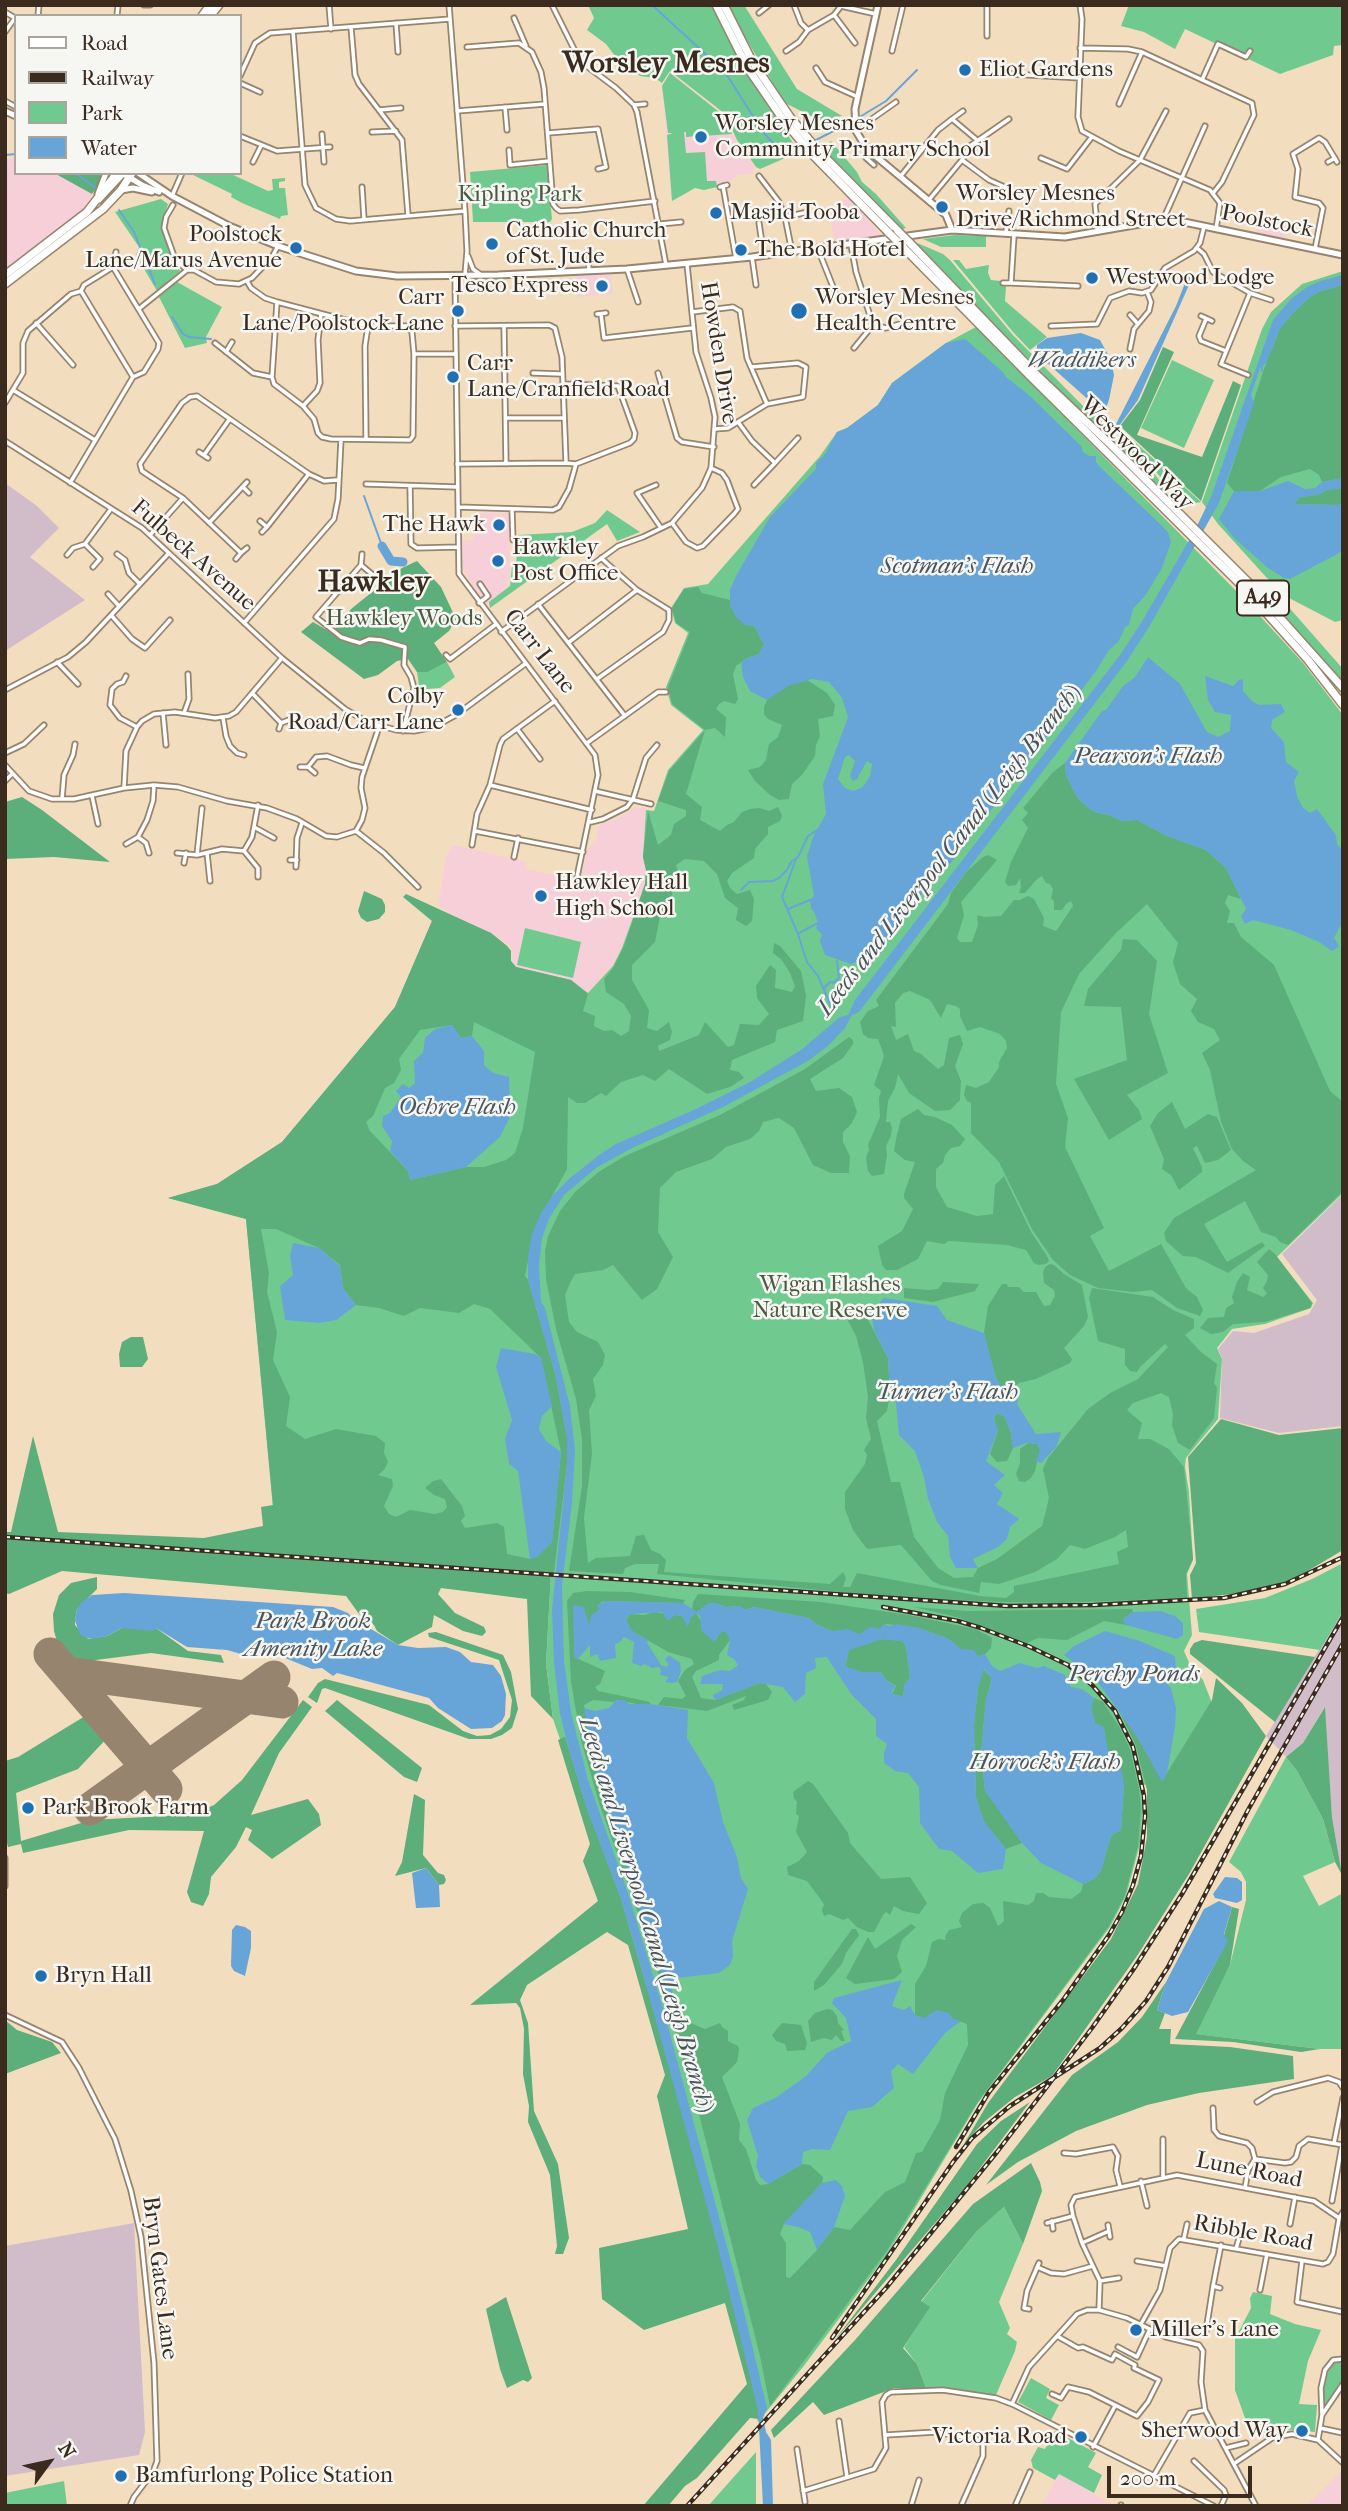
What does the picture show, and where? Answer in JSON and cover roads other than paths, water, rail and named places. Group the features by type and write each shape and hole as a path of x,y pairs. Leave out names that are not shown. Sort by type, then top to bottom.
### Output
{"highway":[{"path":"212,13 219,5"},
{"name":"Westwood Way","path":"716,5 753,77 813,150 1208,548 1286,634 1343,705"},
{"name":"Westwood Way","path":"724,5 764,80 802,137"},
{"path":"5,275 92,207 124,175"},
{"path":"5,284 103,209 121,190 125,175"},
{"name":"Westwood Way","path":"1208,548 1274,610 1343,688"}],"main road":[{"path":"878,5 858,97 855,122 860,141 873,162 900,177 946,215 952,230"},
{"path":"92,207 105,175"},
{"path":"127,175 153,190 169,195"},
{"path":"140,175 169,195"},
{"path":"145,175 148,181"},
{"path":"121,190 133,188 169,195"},
{"name":"Poolstock","path":"169,195 229,226 278,246 323,262 378,275 481,276 589,272 764,256 952,230 1051,237 1098,232 1163,220 1343,255"}],"street":[{"path":"144,5 150,5"},
{"path":"329,5 331,29"},
{"path":"449,5 466,211 465,276"},
{"path":"552,5 580,61 634,105 640,120 666,266"},
{"path":"759,13 769,5"},
{"path":"794,5 801,23 808,30"},
{"path":"892,51 903,5"},
{"path":"986,5 987,36"},
{"path":"1080,5 1082,19 1078,122 1082,131 1091,138 1214,192 1220,206 1216,229"},
{"path":"786,51 808,30 834,15 841,6 876,15"},
{"path":"834,15 855,43"},
{"path":"514,18 526,46"},
{"path":"242,72 254,46 260,38 270,33 450,19"},
{"path":"396,23 398,52"},
{"path":"351,27 355,75 359,84 402,141 408,215"},
{"path":"293,31 300,149 305,186 316,208 336,219 466,211"},
{"path":"467,47 519,43 532,52 541,72 553,204 560,211 655,201"},
{"path":"1202,80 1218,44 1246,57 1250,51"},
{"path":"1080,48 1142,52 1249,101 1254,111 1222,182 1214,192"},
{"path":"1119,104 1142,52"},
{"path":"816,68 825,82 858,97"},
{"path":"1011,74 1080,78"},
{"path":"242,84 260,92"},
{"path":"855,122 869,121 896,102"},
{"path":"457,111 545,104"},
{"path":"634,105 645,104"},
{"path":"505,107 507,130"},
{"path":"379,110 401,108"},
{"path":"900,177 937,130 963,111"},
{"path":"1098,232 1095,204 1140,160 1166,111"},
{"path":"952,119 977,140"},
{"path":"928,201 962,160 967,150 977,140 1009,119"},
{"path":"1163,220 1205,126"},
{"path":"548,133 598,129 606,167 598,169"},
{"path":"372,132 396,131"},
{"path":"322,134 324,162"},
{"path":"242,137 275,151 330,147"},
{"path":"1041,158 1067,169 1091,138"},
{"path":"1315,249 1323,208 1319,203 1296,197 1298,169 1293,154 1319,138 1325,142 1336,160 1328,162"},
{"path":"253,162 261,146"},
{"path":"509,150 510,165 550,161"},
{"path":"866,158 873,162"},
{"path":"962,160 989,180 1009,189"},
{"path":"169,195 181,175"},
{"path":"760,176 779,202 792,252"},
{"path":"723,186 736,259"},
{"path":"362,187 364,219"},
{"path":"173,205 166,217 164,228 175,259 187,270"},
{"path":"785,217 810,213 808,206"},
{"path":"1006,232 1009,211"},
{"path":"660,224 681,222"},
{"path":"759,223 764,256"},
{"path":"1051,326 1097,324 1110,298 1129,291 1147,292 1155,287 1165,268 1197,248 1204,227"},
{"path":"1011,283 1014,233"},
{"path":"851,245 856,272 873,326"},
{"path":"140,309 187,270 194,270 224,284 247,281 258,274 278,246"},
{"path":"1197,248 1204,254 1213,272 1250,293 1272,300"},
{"path":"588,249 589,272"},
{"path":"818,249 837,297"},
{"path":"467,251 470,264 481,276"},
{"path":"70,484 134,377 144,372 158,349 156,337 113,267 116,252"},
{"path":"752,257 755,285"},
{"name":"Howden Drive","path":"501,632 618,546 672,523 696,498 711,468 715,429 711,398 698,364 687,264"},
{"path":"5,403 25,366 25,336 36,323 71,294 113,267"},
{"path":"627,269 638,302"},
{"name":"Carr Lane","path":"455,276 459,574 587,743 597,765 590,822 577,877"},
{"path":"247,281 251,288 265,298 277,302 368,326 406,326 412,332 414,354 414,436 406,442 323,438 318,433 314,419 303,406 279,389 272,377 277,302"},
{"path":"1003,283 1078,286"},
{"path":"81,290 134,377"},
{"path":"1130,349 1129,342 1152,302 1147,292"},
{"path":"1248,375 1220,367 1250,293"},
{"path":"692,312 733,307 738,309 741,313 750,367 767,404"},
{"path":"303,406 317,391 320,383 318,340 321,314"},
{"path":"602,314 604,338 692,328"},
{"path":"1130,315 1138,324"},
{"path":"1201,316 1212,321"},
{"path":"1206,319 1199,339 1226,351"},
{"path":"873,326 886,328 908,322 908,329"},
{"path":"36,323 73,365"},
{"path":"455,326 550,325 555,328 562,357 566,463"},
{"path":"366,439 365,345 368,326"},
{"path":"503,326 506,464"},
{"path":"854,348 873,326"},
{"path":"226,352 232,342"},
{"path":"215,343 253,373 272,377"},
{"path":"414,354 454,354"},
{"path":"715,429 728,428 767,404 803,397 806,368 798,363 750,367"},
{"path":"533,373 561,374"},
{"path":"658,373 677,438 682,442 714,447"},
{"path":"457,464 576,464 634,439 635,433 618,386 563,384"},
{"path":"13,390 95,440"},
{"path":"241,553 183,498 142,471 140,464 182,403 197,396 309,474 324,481 337,480"},
{"path":"507,418 563,418"},
{"path":"204,455 229,419"},
{"path":"738,422 752,441 775,463"},
{"path":"754,485 799,438"},
{"path":"244,623 334,519 338,499 341,440"},
{"name":"Fulbeck Avenue","path":"5,441 150,536 282,657 345,709 379,727 403,731 425,730 442,724 525,664"},
{"path":"458,507 553,510 559,507 569,489 576,464"},
{"path":"672,523 686,542 697,548 703,546 738,509 727,480 722,473 711,468"},
{"path":"262,532 309,474"},
{"path":"209,523 247,482"},
{"path":"366,484 457,487"},
{"path":"631,494 656,485"},
{"path":"410,486 411,544 417,548 458,547"},
{"path":"243,487 249,493"},
{"path":"637,493 661,528"},
{"path":"150,536 183,498"},
{"path":"67,555 73,548 85,544 111,509"},
{"path":"512,510 513,540"},
{"path":"260,521 267,527"},
{"path":"85,544 100,559 93,567"},
{"path":"236,559 247,548"},
{"path":"5,691 57,662 86,642 169,553"},
{"path":"117,554 125,560 129,572 140,584"},
{"path":"362,554 361,565 316,617 350,640 360,643 369,639 381,640 405,647 404,664 414,688 403,731"},
{"path":"597,679 668,626 669,610 637,590 601,558"},
{"path":"361,565 373,575"},
{"path":"479,603 488,596 480,583"},
{"path":"568,643 637,590"},
{"path":"108,594 120,606"},
{"path":"538,604 625,716"},
{"path":"111,615 132,639 145,648 170,620"},
{"path":"446,655 450,659 495,625"},
{"path":"124,788 124,761 136,727 154,714 184,713 223,718 236,712 282,657"},
{"path":"57,662 78,684"},
{"path":"184,713 189,699 187,674"},
{"path":"126,676 123,682 112,689 110,705 120,718 136,727"},
{"path":"68,684 72,680"},
{"path":"587,743 658,692 666,692"},
{"path":"253,693 281,723"},
{"path":"472,845 477,814 490,785 500,745 555,701"},
{"path":"163,713 166,745"},
{"path":"223,718 230,746 244,755"},
{"path":"281,723 289,720"},
{"path":"279,729 281,723"},
{"path":"5,753 24,744 36,730 44,726"},
{"path":"356,831 365,808 361,788 364,768 379,727"},
{"path":"518,730 539,758 542,752"},
{"path":"62,799 64,775 75,744"},
{"path":"590,822 603,819 627,807 633,799 646,758 657,745"},
{"path":"74,752 81,754"},
{"path":"308,767 316,757 327,756 364,768"},
{"path":"5,765 29,791 52,799 92,796 124,788 155,785 258,805 326,836 337,837 356,831"},
{"path":"300,767 308,767 315,773"},
{"path":"5,780 12,774"},
{"path":"126,844 138,836 151,812 155,785"},
{"path":"490,785 592,810"},
{"path":"595,791 651,804"},
{"path":"92,796 98,824"},
{"path":"244,851 254,827 258,805"},
{"path":"197,855 202,808"},
{"path":"89,818 96,816"},
{"path":"296,867 297,838 302,823"},
{"path":"254,827 274,838"},
{"path":"474,830 583,852"},
{"path":"356,831 384,853 418,887"},
{"path":"138,836 146,843 149,853"},
{"path":"514,857 518,838"},
{"path":"177,853 197,855 222,849 244,851 258,868 258,877"},
{"path":"184,863 186,853"},
{"path":"207,853 210,881"},
{"path":"290,860 297,860"},
{"path":"5,1858 5,1886"},
{"name":"Bryn Gates Lane","path":"5,2015 62,2042 79,2068 115,2139 131,2191 141,2237 154,2363 157,2461 153,2472 130,2506"},
{"path":"1256,2102 1273,2092 1328,2078 1339,2082 1343,2088"},
{"path":"1334,2143 1343,2098"},
{"path":"1213,2108 1214,2130 1219,2136 1247,2143 1252,2148 1255,2159 1248,2170 1245,2188"},
{"path":"1163,2139 1163,2176"},
{"path":"1255,2159 1291,2162 1296,2157 1299,2146 1308,2139 1342,2145 1332,2201"},
{"path":"1064,2153 1076,2154 1113,2147 1118,2156 1116,2170 1120,2186"},
{"name":"Lune Road","path":"1073,2216 1072,2205 1075,2197 1177,2175 1314,2201 1339,2218"},
{"path":"1141,2181 1147,2206"},
{"path":"1290,2224 1295,2197"},
{"path":"1339,2218 1343,2212"},
{"path":"1053,2229 1049,2222 1073,2216 1100,2281 1099,2310"},
{"name":"Ribble Road","path":"1141,2323 1160,2290 1173,2243 1184,2238 1325,2263 1332,2257 1339,2218"},
{"path":"1184,2238 1187,2224"},
{"path":"1082,2243 1110,2234 1108,2225"},
{"path":"1237,2249 1241,2231"},
{"path":"1206,2331 1220,2245"},
{"path":"1334,2249 1343,2250"},
{"path":"1259,2286 1267,2254"},
{"path":"1137,2261 1167,2266"},
{"path":"1303,2261 1297,2302 1343,2312"},
{"path":"1029,2309 1024,2308 1027,2291 1038,2265 1051,2273 1064,2274 1093,2266"},
{"path":"1100,2281 1119,2278"},
{"path":"1213,2286 1220,2288"},
{"path":"1012,2404 1029,2367 1077,2314 1087,2310 1099,2310 1141,2323 1177,2340 1199,2345 1203,2349 1201,2382 1205,2410 1256,2506"},
{"path":"1200,2319 1208,2320"},
{"path":"1133,2364 1150,2329"},
{"path":"1052,2394 1061,2398 1068,2387 1089,2392 1137,2416 1159,2380 1134,2368 1133,2364 1115,2354 1112,2360 1083,2347 1078,2348 1057,2336"},
{"path":"1175,2348 1177,2340"},
{"path":"1118,2347 1137,2357"},
{"path":"1318,2440 1322,2415 1321,2388 1325,2370 1333,2360 1343,2359"},
{"path":"1322,2415 1343,2384"},
{"path":"803,2491 874,2469 886,2448 882,2402 886,2395 891,2392 943,2390 996,2398 1012,2404 1214,2506"},
{"path":"1093,2447 1115,2406"},
{"path":"1153,2477 1190,2413 1205,2410"},
{"path":"839,2421 847,2477"},
{"path":"1320,2428 1343,2433"},
{"path":"886,2435 936,2432 979,2440 983,2445 983,2456 961,2506"},
{"path":"1234,2463 1272,2438 1292,2434 1318,2440 1343,2463"},
{"path":"1226,2448 1245,2443"},
{"path":"797,2449 805,2502"},
{"path":"1194,2460 1224,2490 1226,2495 1221,2506"},
{"path":"1015,2506 1030,2472"},
{"path":"1028,2477 1035,2482"},
{"path":"911,2506 919,2480"}],"water":[{"path":"1189,273 1193,276 1138,400 1119,426 1116,424 1176,306"},
{"name":"Leeds and Liverpool Canal (Leigh Branch)","path":"1343,275 1343,285 1310,297 1280,329 1266,363 1260,368 1251,395 1254,403 1219,503 1127,661 859,1012 852,1015 845,1028 828,1046 808,1061 723,1107 632,1148 596,1168 564,1195 549,1219 542,1238 539,1266 541,1302 545,1308 570,1406 575,1450 562,1585 564,1661 571,1712 588,1780 628,1893 663,2008 741,2299 767,2408 763,2418 771,2440 773,2506 763,2506 758,2409 716,2239 640,1963 620,1896 587,1809 560,1714 552,1610 567,1464 567,1437 555,1373 528,1280 532,1234 553,1195 599,1155 616,1144 750,1082 801,1050 840,1017 848,1015 855,1000 1120,655 1141,623 1211,497 1273,320 1291,299 1307,287"},
{"name":"Waddikers","path":"1081,333 1100,340 1111,360 1114,375 1109,400 1106,408 1101,411 1046,362 1037,350 1037,345 1047,338"},
{"name":"Scotman's Flash","path":"965,339 1003,372 1081,446 1083,452 1096,456 1100,467 1168,532 1171,542 1162,568 1145,596 1133,609 1129,625 1125,627 1119,641 1109,650 1069,707 1060,714 1051,731 950,864 946,863 940,869 905,916 870,956 851,964 825,955 820,941 822,935 816,928 818,923 811,909 810,900 814,896 807,856 813,837 826,814 823,784 848,717 842,698 829,682 812,679 788,686 767,700 750,691 743,677 741,663 759,654 764,644 754,626 745,625 736,617 730,606 730,590 770,517 816,469 816,463 825,454 837,432 847,428 878,405 892,383 946,343","holes":["849,755 855,761 850,776 853,781 857,779 867,761 872,764 865,784 853,791 845,788 838,779 845,757"]},
{"path":"1343,478 1343,488 1300,497 1294,504 1343,503 1343,551 1290,579 1268,568 1234,538 1219,519 1234,491 1260,491 1288,481 1305,489 1315,488 1322,482"},
{"name":"Pearson's Flash","path":"1148,657 1180,684 1207,732 1218,737 1230,731 1231,715 1215,712 1208,700 1205,676 1233,686 1243,679 1243,691 1252,701 1259,705 1281,704 1285,712 1272,720 1271,728 1284,742 1286,762 1299,772 1294,781 1297,796 1303,808 1310,813 1317,809 1336,835 1337,844 1343,852 1343,921 1334,938 1339,946 1334,950 1291,930 1253,920 1245,924 1241,916 1246,909 1226,868 1206,850 1167,836 1137,820 1122,821 1094,812 1080,801 1073,790 1066,775 1065,763 1102,711 1106,710 1123,686 1135,677"},
{"name":"Ochre Flash","path":"452,1025 461,1038 472,1036 484,1051 484,1065 493,1073 509,1077 510,1117 500,1137 466,1167 410,1180 408,1171 390,1151 392,1141 382,1126 383,1116 390,1113 401,1097 396,1091 403,1084 409,1088 415,1083 414,1061 423,1053 425,1038 435,1029"},
{"path":"293,1243 319,1248 340,1266 343,1288 356,1305 336,1320 319,1323 285,1320 280,1286 293,1275 290,1256"},
{"name":"Turner's Flash","path":"884,1298 937,1306 947,1320 984,1333 997,1381 1007,1392 1020,1393 1017,1404 1036,1434 1061,1432 1057,1446 1041,1463 1036,1462 1040,1450 1037,1444 1027,1443 1013,1448 1011,1433 1004,1416 997,1413 994,1417 998,1430 986,1461 1005,1475 994,1485 1003,1493 997,1504 1019,1519 1010,1527 1007,1539 998,1547 973,1559 978,1568 956,1568 950,1557 948,1536 937,1522 928,1499 915,1451 899,1435 894,1383 889,1378 888,1358 874,1330 871,1311"},
{"path":"501,1348 541,1357 552,1406 542,1416 539,1429 546,1441 561,1452 552,1542 537,1557 530,1559 518,1471 509,1464 505,1439 512,1420 496,1367"},
{"name":"Park Brook Amenity Lake","path":"124,1593 333,1607 348,1613 361,1627 371,1629 398,1645 418,1648 446,1647 460,1652 471,1662 493,1665 501,1676 506,1694 505,1715 502,1721 492,1728 471,1729 438,1708 429,1698 337,1673 333,1676 322,1668 312,1669 273,1653 244,1655 227,1650 187,1647 156,1628 153,1631 122,1628 107,1636 93,1639 80,1634 75,1621 77,1609 82,1602 92,1595"},
{"name":"Horrock's Flash","path":"607,1601 683,1603 697,1612 709,1603 726,1607 741,1606 745,1610 754,1607 809,1618 817,1625 832,1631 848,1629 859,1634 870,1627 880,1629 883,1624 896,1624 919,1628 949,1639 961,1649 974,1650 978,1656 985,1654 992,1666 1000,1671 1020,1663 1037,1668 1044,1666 1065,1675 1071,1687 1082,1689 1094,1698 1091,1708 1095,1723 1104,1727 1109,1756 1118,1763 1122,1772 1124,1786 1121,1830 1111,1836 1101,1871 1094,1879 1083,1884 1041,1863 1022,1843 985,1791 981,1753 986,1699 992,1679 984,1669 978,1688 974,1725 976,1797 984,1821 1006,1849 1003,1869 978,1873 952,1851 939,1849 920,1823 919,1787 908,1773 895,1771 884,1763 887,1744 876,1736 876,1719 851,1694 827,1657 815,1658 816,1668 806,1673 805,1694 795,1702 783,1687 760,1683 715,1700 713,1695 722,1690 723,1684 700,1684 702,1676 720,1670 730,1671 738,1665 727,1655 730,1640 726,1632 721,1632 714,1642 701,1630 700,1616 696,1613 687,1626 682,1616 675,1615 668,1621 662,1612 630,1614 626,1619 632,1631 648,1640 647,1643 661,1665 669,1665 665,1659 669,1655 680,1663 681,1671 677,1682 665,1682 669,1677 660,1675 659,1667 632,1663 634,1642 624,1637 615,1644 616,1658 600,1661 597,1654 590,1657 590,1645 578,1659 574,1657 573,1605 584,1607 589,1625 591,1615 599,1610 597,1605","holes":["882,1639 902,1641 906,1646 910,1678 905,1683 903,1696 892,1694 896,1687 885,1679 881,1672 862,1672 845,1666 849,1650"]},
{"path":"1160,1611 1175,1616 1183,1623 1183,1635 1177,1639 1126,1625 1123,1619 1133,1612"},
{"name":"Perchy Ponds","path":"1105,1631 1140,1641 1175,1656 1177,1684 1168,1681 1167,1684 1171,1688 1176,1708 1175,1727 1167,1773 1162,1782 1139,1740 1097,1681 1064,1655 1074,1646"},
{"path":"617,1700 624,1700 629,1704 650,1704 688,1710 687,1738 714,1783 723,1822 737,1857 741,1878 748,1889 732,1941 733,1957 730,1965 719,1973 678,1978 672,1993 668,1994 656,1955 652,1953 648,1942 648,1933 631,1879 603,1801 584,1708 595,1711 609,1708"},
{"path":"426,1868 439,1885 440,1907 416,1908 412,1873"},
{"path":"1225,1877 1237,1878 1242,1882 1242,1900 1237,1903 1215,1898 1213,1894"},
{"path":"1219,1901 1232,1907 1224,1934 1228,1941 1188,2012 1172,2016 1157,2010 1166,1982 1204,1909"},
{"path":"236,1925 251,1931 251,1948 245,1976 234,1971 231,1966 232,1930"},
{"path":"902,1980 892,2006 904,2010 910,2006 915,2015 924,2018 936,2010 949,2013 953,2019 961,2021 945,2033 913,2074 898,2064 891,2071 894,2088 872,2107 848,2111 830,2150 812,2149 803,2152 802,2164 768,2184 760,2177 756,2166 758,2156 747,2120 753,2108 777,2097 806,2076 827,2053 851,2041 846,2018 832,2003 834,1998"},
{"path":"836,2180 842,2186 845,2196 834,2227 817,2250 810,2232 783,2224 822,2183"}],"waterway":[{"path":"652,5 725,72 763,132 775,145 788,152 803,147"},
{"path":"858,118 886,101 917,70"},
{"path":"814,141 853,121"},
{"path":"5,155 14,154"},
{"path":"78,175 97,189"},
{"path":"119,210 134,232 155,284"},
{"path":"172,317 183,334 211,339"},
{"name":"Leeds and Liverpool Canal (Leigh Branch)","path":"1262,365 1262,371"},
{"path":"1110,434 1117,425"},
{"path":"364,496 382,546"},
{"path":"382,546 391,561 403,562"},
{"path":"741,890 749,882 773,881 779,878 798,857 808,836 820,828"},
{"path":"796,859 782,897 807,962 818,976 832,1008"},
{"path":"788,909 810,900"},
{"path":"799,933 818,923"},
{"path":"824,988 839,978 837,961"}],"railway":[{"path":"5,1537 1008,1606 1094,1605 1224,1598 1285,1584 1343,1557"},
{"path":"883,1607 981,1628 1068,1665 1092,1685 1115,1711 1133,1747 1144,1796 1141,1856 1122,1912 1063,2000 989,2092 956,2147"},
{"path":"687,2506 886,2288 997,2152 1092,2028 1182,1894 1343,1617"},
{"path":"832,2338 972,2138 1010,2106 1100,2048 1146,2001 1168,1967 1248,1810 1343,1643"}],"place":[{"name":"Eliot Gardens","path":"965,70"},
{"name":"Worsley Mesnes Community Primary School","path":"701,137"},
{"name":"Worsley Mesnes Drive/Richmond Street","path":"942,207"},
{"name":"Masjid Tooba","path":"716,213"},
{"name":"Catholic Church of St. Jude","path":"492,244"},
{"name":"Poolstock Lane/Marus Avenue","path":"296,248"},
{"name":"The Bold Hotel","path":"741,250"},
{"name":"Westwood Lodge","path":"1092,278"},
{"name":"Tesco Express","path":"602,286"},
{"name":"Carr Lane/Poolstock Lane","path":"458,311"},
{"name":"Worsley Mesnes Health Centre","path":"799,311"},
{"name":"Carr Lane/Cranfield Road","path":"453,377"},
{"name":"The Hawk","path":"499,525"},
{"name":"Hawkley Post Office","path":"498,561"},
{"name":"Colby Road/Carr Lane","path":"458,710"},
{"name":"Hawkley Hall High School","path":"541,896"},
{"name":"Park Brook Farm","path":"28,1808"},
{"name":"Bryn Hall","path":"41,1976"},
{"name":"Miller's Lane","path":"1136,2330"},
{"name":"Sherwood Way","path":"1302,2431"},
{"name":"Victoria Road","path":"1081,2437"},
{"name":"Bamfurlong Police Station","path":"121,2476"}],"district":[{"name":"Worsley Mesnes","path":"666,65"},
{"name":"Hawkley","path":"374,584"}],"park label":[{"name":"Kipling Park","path":"520,195"},
{"name":"Hawkley Woods","path":"404,619"},
{"name":"Wigan Flashes Nature Reserve","path":"830,1298"}]}
